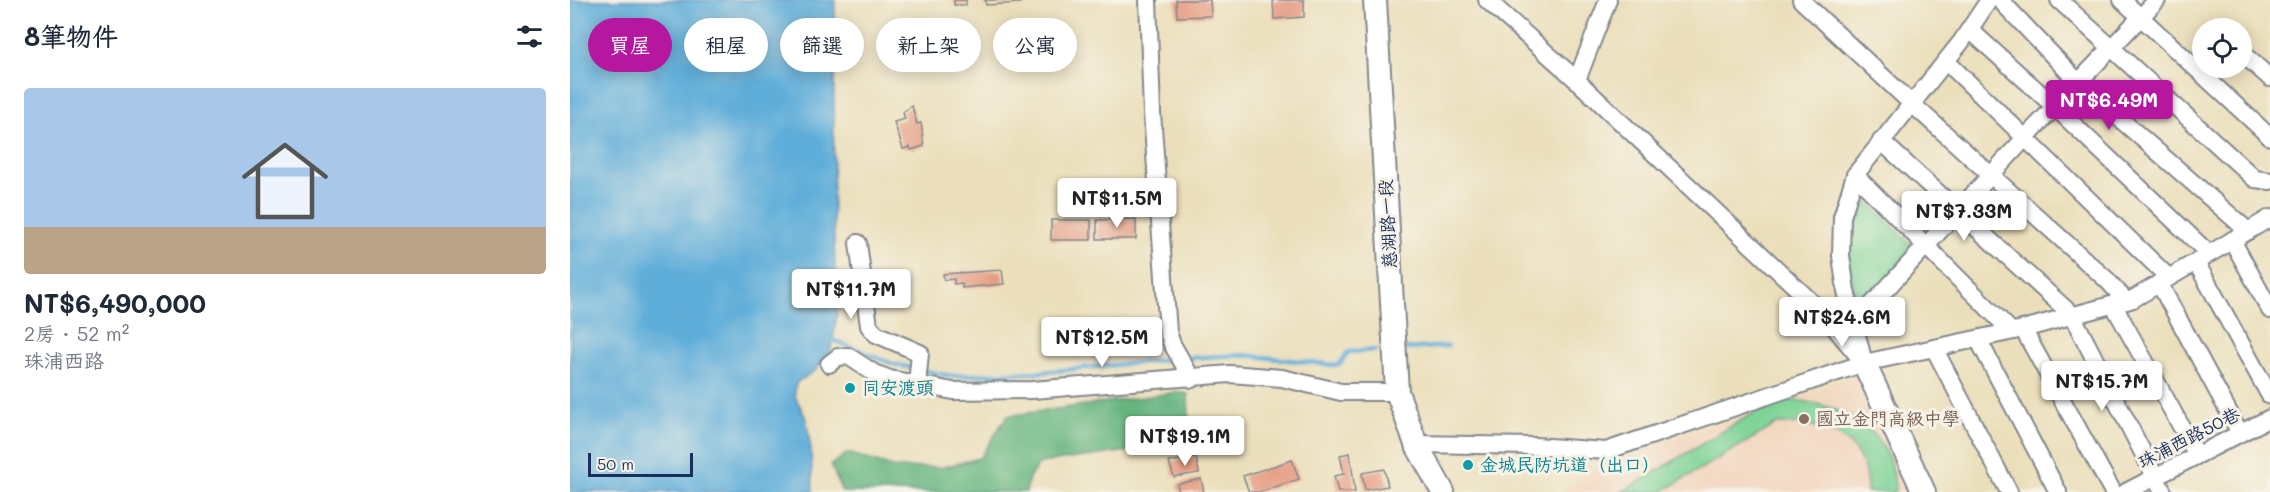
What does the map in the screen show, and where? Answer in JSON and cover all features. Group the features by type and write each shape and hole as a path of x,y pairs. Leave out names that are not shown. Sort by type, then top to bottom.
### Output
{"main road":[{"name":"慈湖路一段","path":"1376,0 1397,392 1416,444 1443,492"},
{"path":"1864,363 1924,492"}],"street":[{"path":"1148,0 1152,113 1168,332 1176,353 1189,374"},
{"path":"1487,0 1577,80 1821,311 1864,363"},
{"path":"1577,80 1608,0"},
{"path":"1801,0 2107,280 2197,455"},
{"path":"1864,363 1841,256 1842,217 1855,174 1970,30 1989,0"},
{"path":"2000,0 2079,83 2248,231"},
{"path":"2059,0 2255,179 2270,181"},
{"path":"2122,0 2270,137"},
{"path":"1854,324 2054,106 2079,83 2157,0"},
{"path":"1970,30 2054,106 2202,257 2270,396"},
{"path":"1946,61 2025,138 2163,280 2240,433"},
{"path":"2252,62 2270,78"},
{"path":"1881,141 1956,212 2072,315 2163,492"},
{"path":"1855,174 1925,246 2017,330 2113,492"},
{"path":"1416,444 1535,446 1606,451 1864,363 2017,330 2120,302 2248,231 2269,222"},
{"path":"2232,240 2270,310"},
{"path":"858,243 869,326 879,336 918,352 920,359 917,384"},
{"path":"1977,339 2058,492"},
{"path":"1934,348 2009,492"},
{"path":"829,364 838,357 848,356 874,373 917,384 974,392 1189,374 1282,378 1341,392 1397,392"},
{"name":"珠浦西路50巷","path":"2126,492 2270,418"}],"shaded area":[{"name":"國立金門高級中學","path":"1857,376 1913,492 1562,492 1603,463"}],"green space":[{"path":"1861,196 1915,248 1858,312 1848,262 1847,223"},
{"path":"1178,392 1188,394 1189,419 1151,448 1040,463 1029,477 1026,492 842,492 831,465 848,453 896,468 943,467 980,458 1007,416"},
{"path":"1775,400 1797,401 1839,411 1873,433 1885,449 1892,469 1895,492 1867,492 1865,473 1860,458 1840,437 1812,426 1777,424 1661,492 1622,492"}],"water":[{"path":"570,0 835,0 835,18 780,18 780,72 834,72 833,213 837,315 831,350 815,371 797,382 795,388 795,396 806,418 811,449 813,492 570,492"}],"building":[{"path":"954,0 966,0 966,5 954,5"},
{"path":"985,0 1020,0 1020,3 986,5"},
{"path":"1176,0 1210,0 1211,16 1177,17"},
{"path":"1273,0 1304,0 1304,17 1274,19"},
{"path":"912,106 917,124 921,123 924,146 911,150 910,147 903,149 894,122 905,119 903,112"},
{"path":"1136,219 1136,239 1097,239 1097,220"},
{"path":"1051,220 1091,220 1091,240 1051,240"},
{"path":"1002,270 1004,284 962,288 962,283 954,284 954,279 944,280 943,274"},
{"path":"1350,453 1355,492 1338,492 1334,476 1344,474 1340,455"},
{"path":"1196,457 1199,473 1174,477 1169,462"},
{"path":"1292,460 1299,479 1260,492 1249,492 1243,476"},
{"path":"1384,469 1388,486 1365,490 1362,473"},
{"path":"1201,479 1204,492 1179,492 1177,484"}],"waterway":[{"path":"828,338 893,364 951,376 1043,372 1175,359"},
{"path":"1405,349 1448,346"},
{"path":"1183,358 1244,355 1334,365 1340,364 1348,352 1376,350"}],"place":[{"name":"同安渡頭","path":"850,388"},
{"name":"國立金門高級中學","path":"1804,419"},
{"name":"金城民防坑道（出口）","path":"1468,465"}]}
